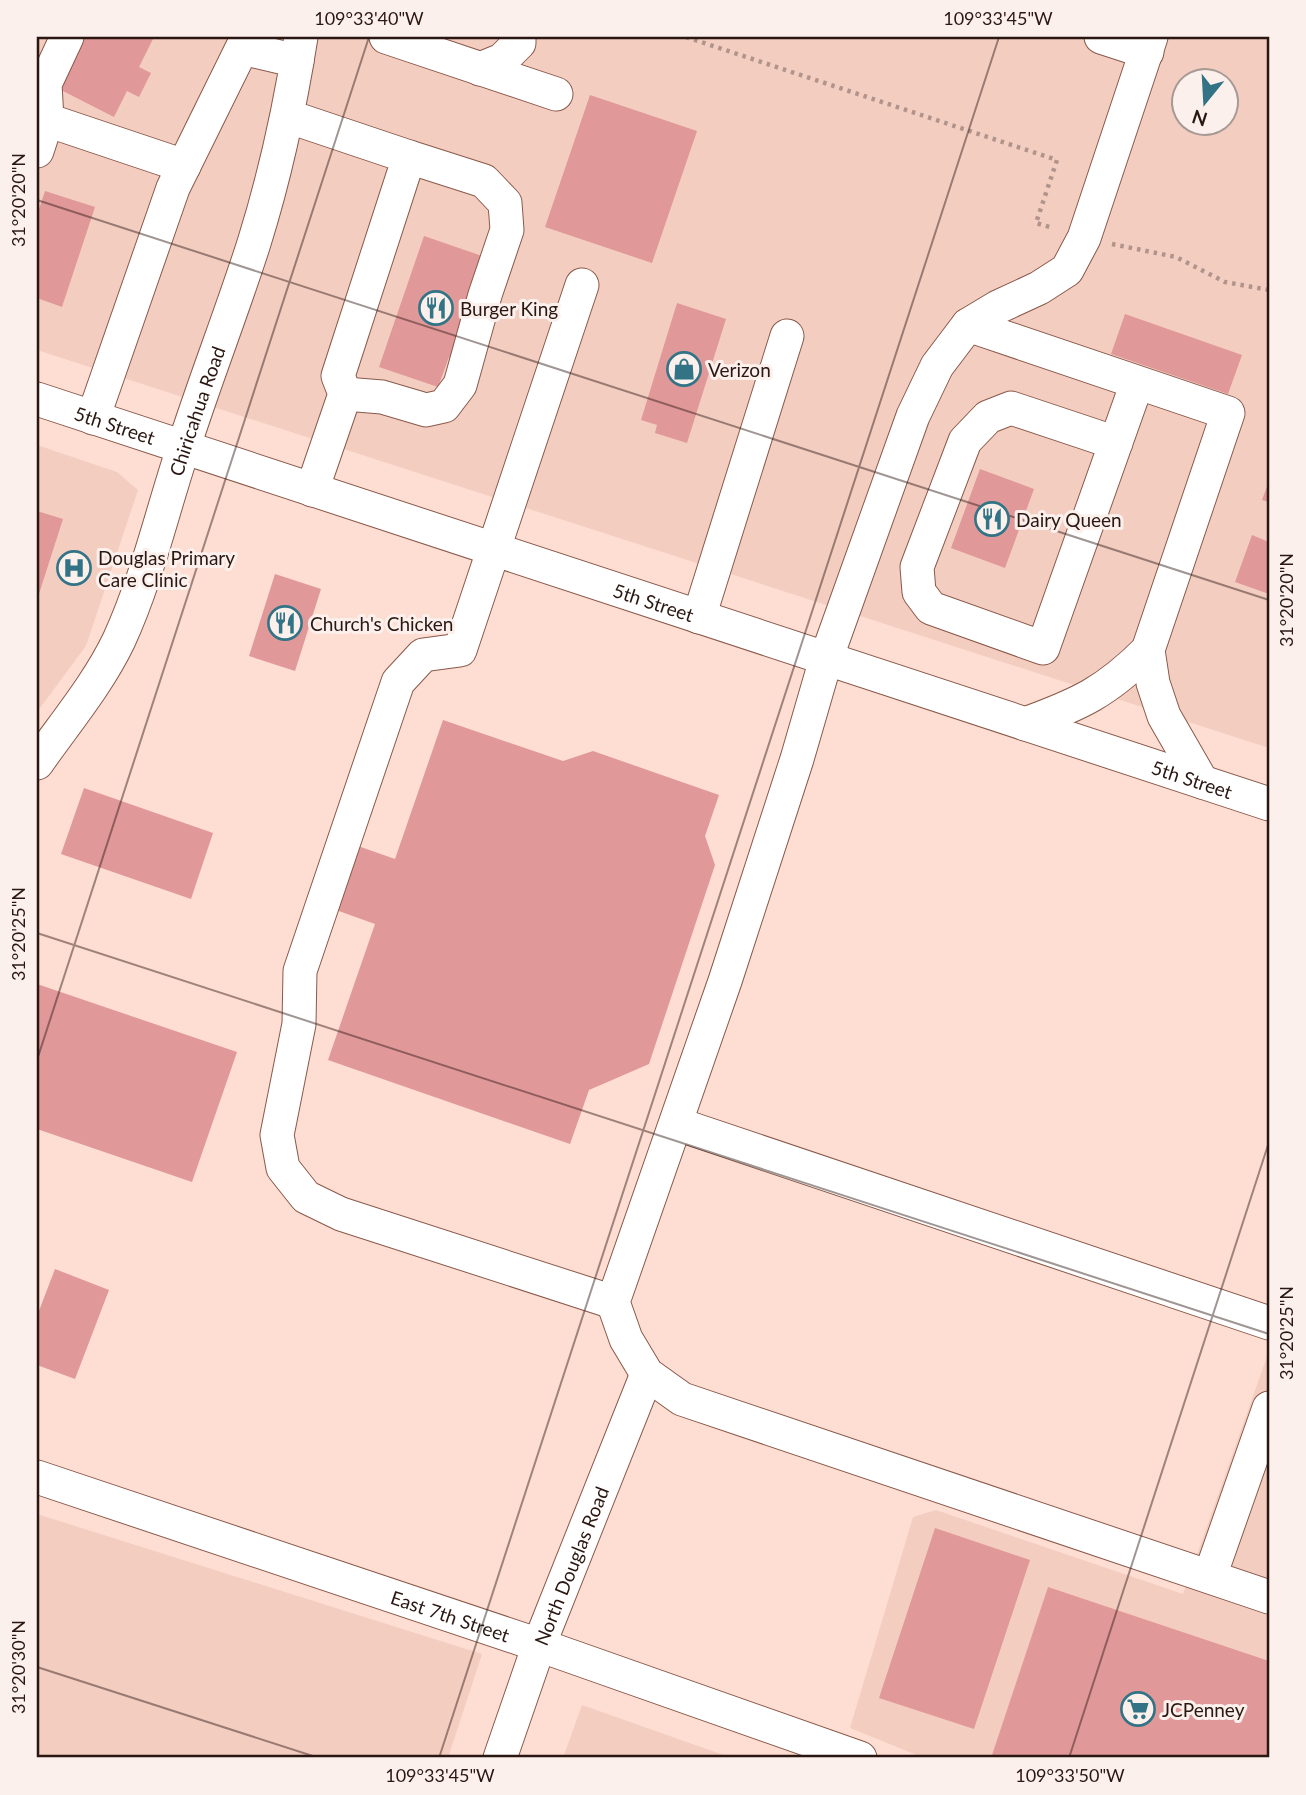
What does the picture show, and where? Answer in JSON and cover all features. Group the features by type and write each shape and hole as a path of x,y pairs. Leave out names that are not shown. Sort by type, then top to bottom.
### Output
{"street":[{"path":"37,151 47,120 45,84 67,37"},
{"path":"386,37 556,94"},
{"path":"480,69 502,60 519,43 519,37"},
{"path":"1101,37 1149,44 1084,238 1067,270 1039,288 968,325 937,366 913,416 826,659 797,759 677,1124 613,1302 626,1339 647,1374 682,1399 1269,1597"},
{"path":"93,418 173,188 234,42 299,49"},
{"name":"Chiricahua Road","path":"37,763 98,676 119,639 146,566 183,447 254,243 276,165 299,49"},
{"path":"287,116 484,181 505,203 507,230 485,295 460,385 444,406 426,410 382,397 345,394"},
{"path":"47,120 184,166"},
{"path":"312,490 345,394 338,376 410,157"},
{"path":"582,285 460,650 423,655 398,682 300,971 299,1024 276,1135 283,1168 306,1197 341,1214 613,1302"},
{"path":"968,325 1228,413 1148,650 1153,683 1164,716 1202,782"},
{"path":"699,617 787,336"},
{"path":"1116,443 1012,408 988,417 965,441 917,567 919,592 930,608 1044,648 1116,443 1137,383"},
{"name":"5th Street","path":"37,399 1269,804"},
{"path":"1025,724 1096,695 1148,650"},
{"path":"677,1124 1269,1323"},
{"name":"North Douglas Road","path":"499,1758 539,1645 647,1374"},
{"path":"1210,1577 1269,1408"},
{"name":"East 7th Street","path":"37,1477 539,1645 860,1758"}],"path":[{"path":"686,37 1057,160 1036,223 1084,238 1176,257 1225,282 1269,290"}],"shaded area":[{"path":"37,37 1269,37 1269,748 37,350"},
{"name":"Douglas Primary Care Clinic","path":"37,445 117,472 138,490 86,646 37,712"},
{"path":"1269,1351 1269,1758 924,1758 850,1728 913,1517 936,1510 1183,1594"},
{"path":"37,1514 482,1654 448,1758 37,1758"},
{"path":"582,1705 732,1758 563,1758"}],"building":[{"path":"83,37 154,37 139,67 151,73 139,97 127,91 114,117 57,88"},
{"path":"590,95 697,131 652,263 545,227"},
{"path":"45,191 95,207 62,307 37,298 37,215"},
{"name":"Burger King","path":"424,236 488,258 456,360 449,357 438,387 379,367"},
{"name":"Verizon","path":"677,303 726,319 687,443 655,433 657,425 641,420"},
{"path":"1125,314 1242,355 1228,394 1111,354"},
{"name":"Dairy Queen","path":"980,469 1034,489 1005,568 951,548"},
{"path":"1269,481 1269,502 1262,500"},
{"path":"37,511 63,519 37,600"},
{"path":"1252,535 1269,542 1269,594 1235,582"},
{"name":"Church's Chicken","path":"275,574 321,589 295,671 249,656"},
{"path":"443,720 563,761 593,751 719,795 705,836 715,865 649,1064 589,1090 570,1144 328,1060 375,924 336,910 358,846 395,859"},
{"path":"84,788 213,833 191,899 61,854"},
{"path":"37,984 237,1052 192,1182 37,1129"},
{"path":"55,1269 109,1290 75,1379 37,1365 37,1316"},
{"path":"935,1528 1030,1560 974,1729 879,1698"},
{"name":"JCPenney","path":"1048,1587 1269,1661 1269,1758 991,1758"}],"place":[{"name":"Burger King","path":"436,308"},
{"name":"Verizon","path":"684,369"},
{"name":"Dairy Queen","path":"992,519"},
{"name":"Douglas Primary Care Clinic","path":"74,568"},
{"name":"Church's Chicken","path":"285,623"},
{"name":"JCPenney","path":"1138,1709"}]}
